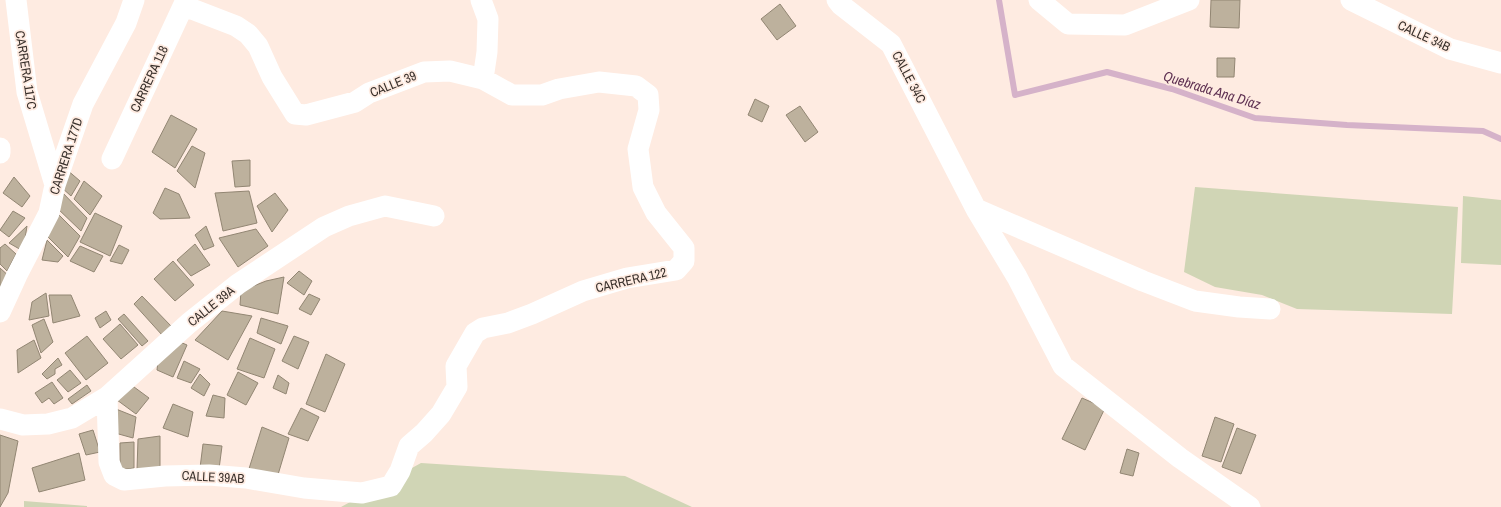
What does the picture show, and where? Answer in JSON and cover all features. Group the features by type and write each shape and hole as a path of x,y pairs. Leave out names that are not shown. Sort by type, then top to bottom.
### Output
{"street":[{"name":"CARRERA 117C","path":"16,0 27,92 55,185"},
{"name":"CARRERA 177D","path":"0,312 17,275 49,214 55,185 84,104 126,22 134,0"},
{"path":"481,0 488,19 487,52 483,79"},
{"name":"CALLE 34C","path":"837,0 841,5 891,44 976,209 1017,277 1063,366 1180,458 1250,507"},
{"path":"1039,0 1068,24 1125,25 1189,0"},
{"name":"CALLE 34B","path":"1352,0 1450,49 1501,63"},
{"name":"CALLE 39","path":"185,3 236,26 248,34 258,46 272,77 295,114 306,116 355,102 369,93 424,72 450,71 483,79 512,96 542,96 559,89 599,82 636,86 648,96"},
{"name":"CARRERA 118","path":"112,159 185,3"},
{"name":"CARRERA 122","path":"391,486 400,471 409,446 424,433 441,414 457,387 456,366 474,333 483,328 532,314 583,291 627,278 676,270 684,261 684,248 656,213 643,187 638,149 649,110 648,96"},
{"path":"0,148 0,153"},
{"name":"CALLE 39A","path":"0,419 23,425 48,424 72,418 107,397 189,323 238,284 287,253 324,227 349,216 385,206 434,216"},
{"path":"976,209 1143,281 1195,301 1239,308 1270,309"},
{"name":"CALLE 39AB","path":"107,397 109,462 114,475 124,480 165,476 209,475 246,478 304,488 362,493 391,486"}],"green space":[{"path":"1195,187 1458,207 1452,314 1297,309 1262,295 1215,287 1184,272"},
{"path":"1463,196 1501,200 1501,265 1461,263"},
{"path":"421,463 625,476 692,507 341,507"},
{"path":"24,501 87,506 87,507 24,507"}],"building":[{"path":"1211,0 1240,0 1239,28 1210,27"},
{"path":"780,4 796,26 777,40 761,19"},
{"path":"1217,58 1235,58 1234,77 1217,77"},
{"path":"755,99 769,106 762,122 748,115"},
{"path":"800,106 818,132 805,142 786,115"},
{"path":"171,115 197,129 175,168 152,152"},
{"path":"192,146 205,153 195,188 177,171"},
{"path":"250,160 250,186 235,187 232,161"},
{"path":"66,169 80,181 71,196 61,187"},
{"path":"14,177 30,196 22,207 3,193"},
{"path":"84,181 102,196 90,215 74,199"},
{"path":"165,188 179,194 190,218 160,219 153,213"},
{"path":"61,191 87,218 81,231 56,207"},
{"path":"249,191 257,223 223,231 215,193"},
{"path":"275,193 288,210 272,232 257,206"},
{"path":"13,211 25,218 9,237 0,230"},
{"path":"56,212 80,236 68,257 48,237"},
{"path":"95,213 122,226 110,256 80,242"},
{"path":"27,226 23,251 9,243"},
{"path":"206,226 214,246 204,250 195,235"},
{"path":"256,229 268,246 238,267 219,238"},
{"path":"47,240 63,256 58,262 42,260"},
{"path":"5,244 16,254 7,271 0,264 0,248"},
{"path":"195,244 210,265 191,276 177,260"},
{"path":"119,245 129,250 122,264 110,261"},
{"path":"80,246 103,256 94,272 70,261"},
{"path":"173,261 194,285 175,301 154,279"},
{"path":"0,268 10,277 0,291"},
{"path":"299,271 312,281 304,295 287,283"},
{"path":"284,277 278,314 240,305 241,291 266,281"},
{"path":"46,293 49,316 29,320 32,302"},
{"path":"309,294 320,299 311,315 299,309"},
{"path":"49,295 71,295 80,316 53,323"},
{"path":"142,296 171,326 162,335 134,304"},
{"path":"106,311 111,320 100,328 95,318"},
{"path":"222,311 252,316 228,360 195,340"},
{"path":"124,314 148,341 142,346 118,319"},
{"path":"261,318 288,326 281,344 257,333"},
{"path":"44,319 53,342 41,353 32,325"},
{"path":"120,324 138,345 121,359 103,339"},
{"path":"87,336 108,363 86,380 65,353"},
{"path":"294,336 309,342 298,369 282,361"},
{"path":"250,338 275,349 264,378 237,369"},
{"path":"173,339 187,345 173,377 157,370 159,352"},
{"path":"34,340 41,358 18,373 17,350"},
{"path":"326,354 345,364 325,412 306,404"},
{"path":"58,358 62,365 55,369 55,374 47,379 42,374"},
{"path":"184,361 200,369 191,383 177,378"},
{"path":"70,370 81,383 68,392 57,380"},
{"path":"238,372 258,383 246,405 227,395"},
{"path":"200,374 210,384 204,396 191,388"},
{"path":"278,375 289,383 286,394 273,388"},
{"path":"52,382 63,398 54,404 49,398 42,403 35,393"},
{"path":"130,384 149,398 136,414 117,400"},
{"path":"87,385 91,391 72,404 68,399"},
{"path":"213,395 225,398 224,418 206,416"},
{"path":"1082,398 1105,408 1085,450 1062,439"},
{"path":"173,404 193,412 188,437 163,428"},
{"path":"301,408 319,417 308,441 288,434"},
{"path":"116,409 136,417 133,438 115,433"},
{"path":"1215,417 1234,424 1221,462 1202,456"},
{"path":"262,427 289,438 277,478 248,472"},
{"path":"1237,428 1256,435 1241,474 1222,467"},
{"path":"93,430 100,452 86,455 79,434"},
{"path":"0,435 18,441 8,493 0,507"},
{"path":"160,436 160,469 137,470 138,439"},
{"path":"134,442 134,468 120,470 120,443"},
{"path":"203,444 222,446 219,469 200,468"},
{"path":"1127,449 1139,453 1133,476 1120,473"},
{"path":"79,453 85,480 39,492 32,468"}],"waterway":[{"name":"Quebrada Ana Díaz","path":"999,0 1015,95 1107,72 1172,89 1255,118 1347,125 1483,131 1501,139"}]}
